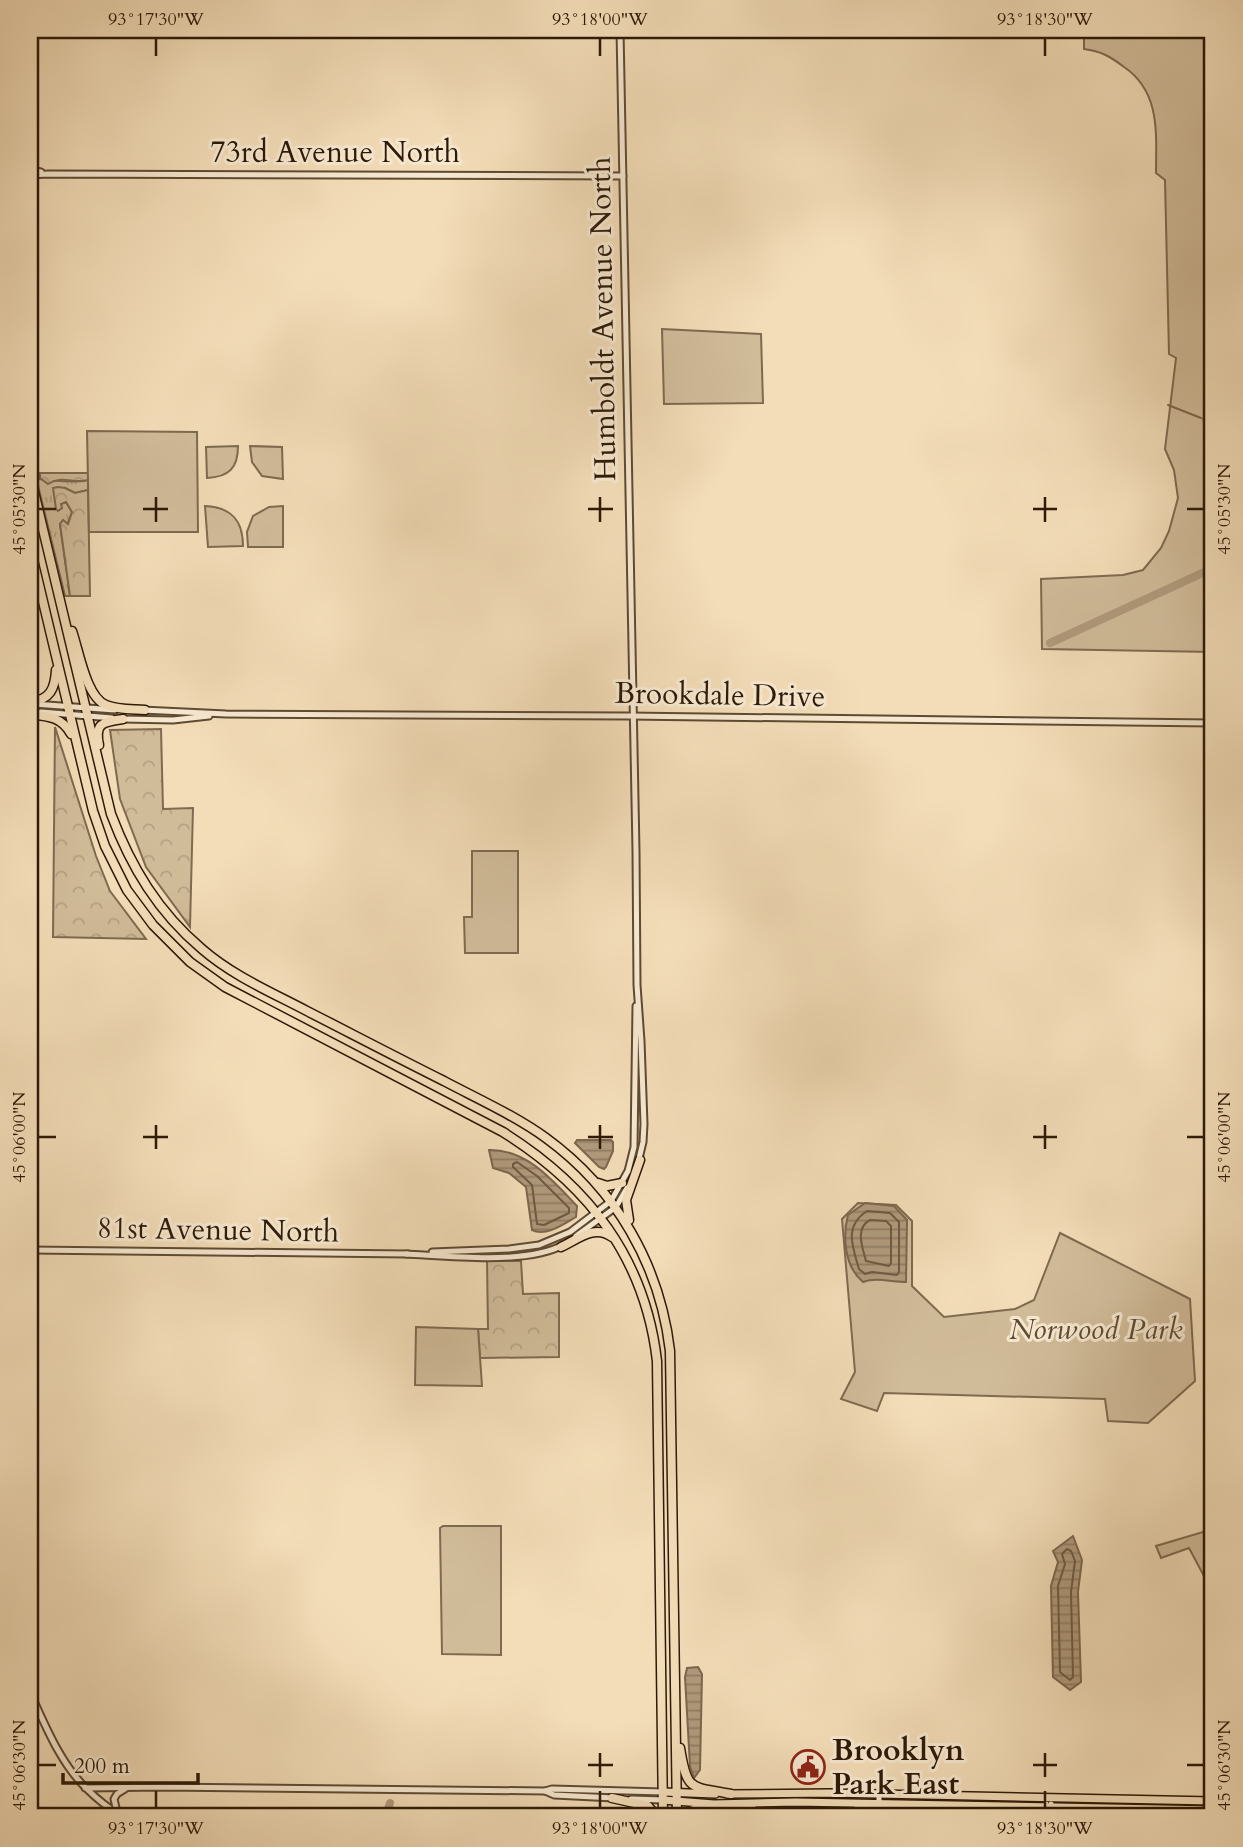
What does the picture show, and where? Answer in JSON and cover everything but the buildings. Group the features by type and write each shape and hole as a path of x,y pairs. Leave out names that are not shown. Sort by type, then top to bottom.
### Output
{"highway":[{"path":"30,475 114,820 129,857 151,894 179,928 213,958 256,985 528,1126 570,1157 596,1182 613,1204 631,1231 655,1284"},
{"path":"30,547 95,819 121,878 153,925 190,962 245,999 518,1141 559,1172 600,1215 619,1244 644,1303 657,1361 663,1817"},
{"path":"61,606 97,700 111,707 145,710"},
{"path":"30,703 42,700 53,690 57,660"},
{"path":"30,713 61,721 69,729 78,749"},
{"path":"114,820 97,733 100,726 106,722 123,719"},
{"path":"639,1160 625,1210 651,1264 667,1332 672,1382 677,1817"},
{"path":"596,1182 607,1186 622,1183"},
{"path":"561,1247 597,1231 608,1234 619,1244"},
{"path":"676,1718 683,1767 688,1781 700,1789 731,1794"},
{"path":"612,1798 648,1805 657,1817"},
{"path":"683,1817 693,1810 752,1804"}],"main road":[{"path":"663,1796 879,1794 1213,1801"},
{"path":"676,1797 704,1804 820,1802 1213,1810"},
{"path":"820,1802 831,1806 865,1807 877,1817"},
{"path":"954,1805 970,1809 1028,1811 1038,1817"}],"street":[{"name":"Humboldt Avenue North","path":"613,1204 627,1188 639,1160 644,1124 637,985 620,30"},
{"name":"73rd Avenue North","path":"30,173 623,176"},
{"name":"Brookdale Drive","path":"30,703 123,719 173,720 226,714"},
{"name":"Brookdale Drive","path":"30,713 69,710"},
{"name":"Brookdale Drive","path":"87,712 145,710 226,714 1213,723"},
{"path":"173,711 173,720"},
{"name":"Humboldt Avenue North","path":"613,1204 632,1159 635,1136 634,1040 637,985"},
{"name":"81st Avenue North","path":"30,1250 513,1257 543,1253 561,1247 613,1204"},
{"name":"81st Avenue North","path":"406,1254 539,1245 600,1215"},
{"path":"30,1692 57,1746 85,1788 120,1816"},
{"path":"85,1788 575,1789 663,1796"},
{"path":"120,1816 114,1806 114,1799 119,1792 127,1788"},
{"path":"545,1791 554,1795 612,1798 663,1796"},
{"path":"877,1817 879,1794"},
{"path":"1045,1817 1048,1798"},
{"path":"1048,1807 1051,1817"}],"green space":[{"path":"84,30 145,30 122,35 84,35"},
{"path":"1084,30 1213,30 1213,652 1042,649 1041,579 1123,575 1143,570 1161,548 1169,531 1178,498 1174,470 1165,449 1176,358 1169,354 1165,180 1156,173 1154,115 1145,89 1136,77 1110,57 1084,49"},
{"path":"662,329 761,334 763,403 664,404"},
{"path":"87,431 197,432 198,532 89,532"},
{"path":"238,446 231,470 221,476 207,478 206,447"},
{"path":"250,446 282,447 283,479 262,476 252,462"},
{"path":"35,473 40,473 40,479 45,480 88,480 88,490 75,493 65,488 61,504 66,502 72,512 67,525 60,524 70,596 65,596"},
{"path":"40,473 88,473 88,480 58,480 48,484 40,478"},
{"path":"53,488 75,493 88,490 90,596 70,596 60,524 63,520 68,524 72,512 66,502 61,504 62,508 58,511 56,509"},
{"path":"205,506 222,509 234,517 241,529 243,546 208,547"},
{"path":"283,506 283,547 248,547 247,532 253,516 269,507"},
{"path":"55,727 96,856 110,891 146,939 53,937"},
{"path":"161,729 163,809 193,808 190,927 146,867 120,799 110,730"},
{"path":"472,851 518,851 518,953 465,953 464,917 472,917"},
{"name":"Norwood Park","path":"858,1203 896,1205 912,1221 912,1286 944,1317 1015,1309 1034,1300 1060,1233 1190,1299 1195,1381 1148,1423 1108,1421 1105,1399 884,1393 877,1411 841,1399 855,1372 842,1219"},
{"path":"487,1261 521,1261 523,1294 559,1293 559,1357 480,1358 478,1329 488,1329"},
{"path":"416,1327 478,1329 482,1386 415,1385"},
{"path":"501,1526 501,1655 442,1654 440,1528"},
{"path":"1213,1529 1213,1593 1189,1548 1161,1558 1156,1546"}],"water":[{"path":"577,1140 613,1142 613,1151 604,1169 575,1143"},
{"path":"489,1150 515,1155 538,1168 577,1206 576,1217 549,1231 532,1230 526,1187 509,1173 493,1168"},
{"path":"865,1203 894,1206 907,1220 906,1282 863,1282 852,1268 846,1252 846,1224 848,1215"},
{"path":"1073,1536 1082,1560 1078,1592 1081,1682 1070,1690 1053,1677 1051,1586 1058,1562 1053,1551"},
{"path":"698,1667 702,1674 700,1770 694,1778 690,1766 685,1677 687,1668"}],"waterway":[{"path":"1168,405 1201,418"},
{"path":"1203,419 1213,424"},
{"path":"1185,581 1213,568"},
{"path":"1050,643 1183,582"},
{"path":"385,1817 390,1803"}],"place":[{"name":"Brooklyn Park East","path":"808,1767"}]}
